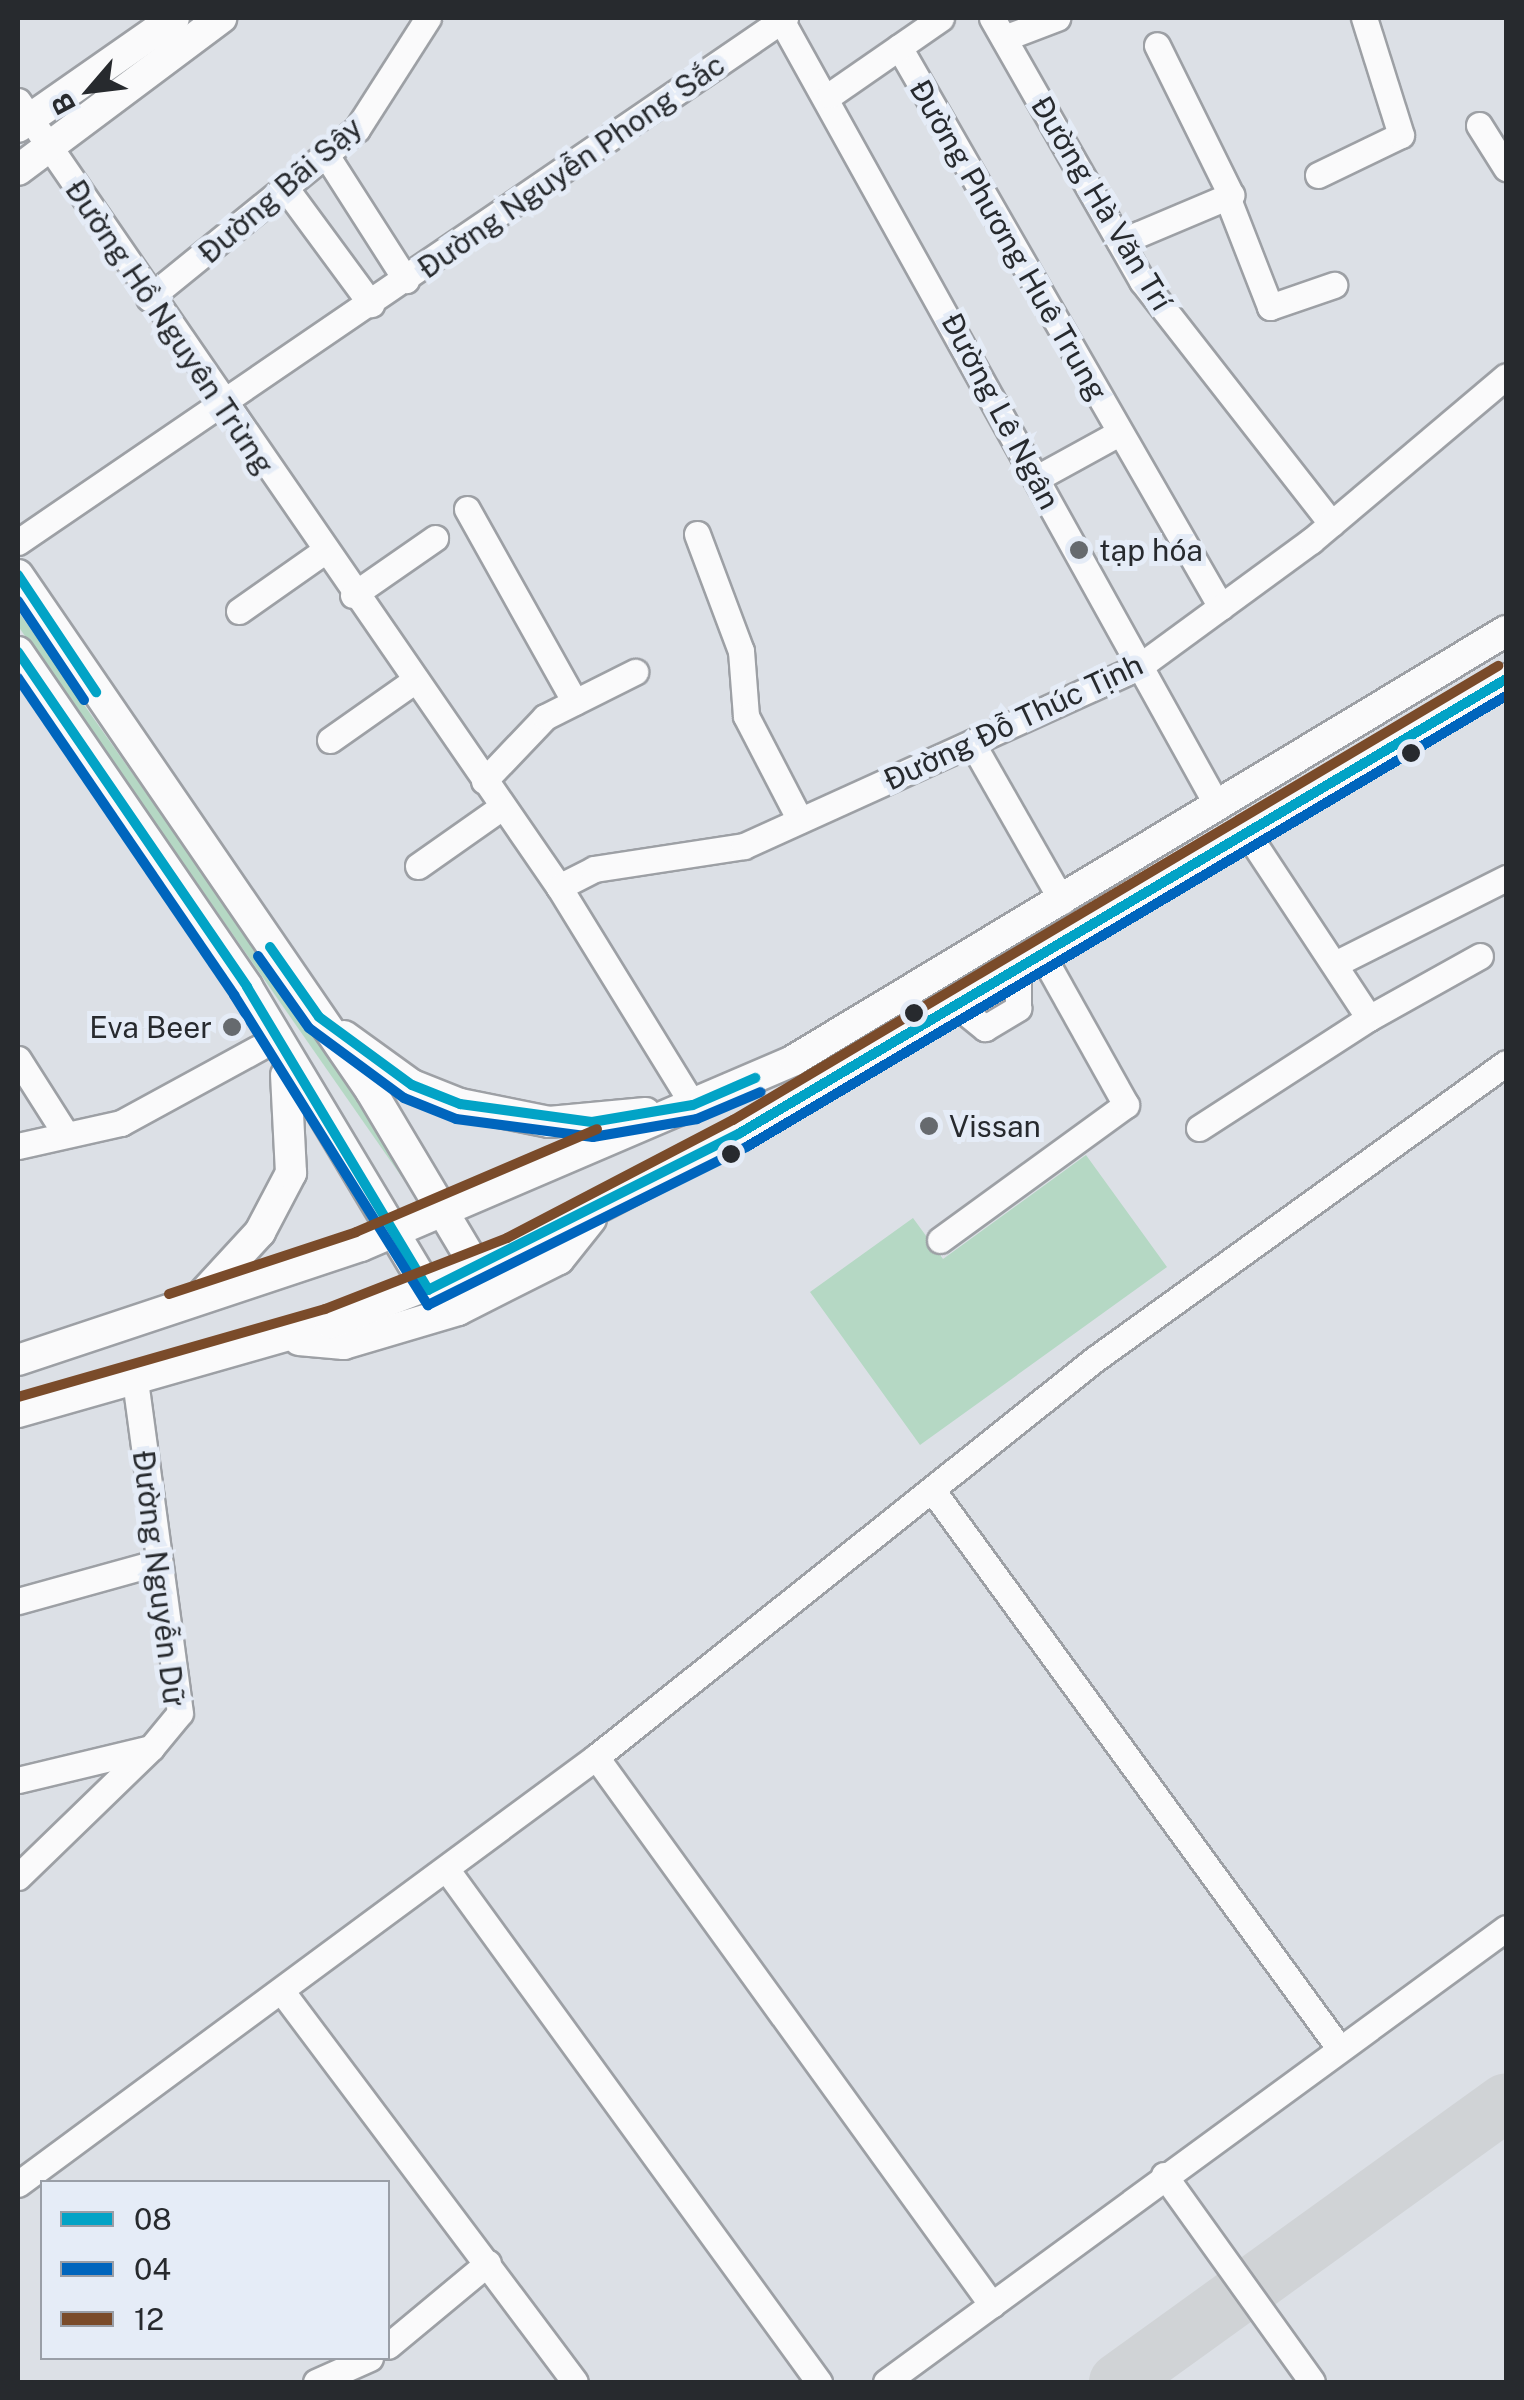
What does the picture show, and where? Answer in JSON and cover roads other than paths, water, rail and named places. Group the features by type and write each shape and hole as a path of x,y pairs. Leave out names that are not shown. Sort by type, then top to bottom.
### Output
{"main road":[{"path":"22,115 174,18"},
{"path":"18,170 221,18"},
{"path":"18,575 319,1017 477,1269"},
{"path":"18,1360 394,1232 693,1105 839,1037 1506,632"},
{"path":"18,652 279,1038 428,1290"},
{"path":"18,1412 281,1338 428,1290 477,1269 599,1208 1506,680"},
{"path":"319,1017 412,1085 516,1118 592,1122 693,1105"},
{"path":"196,1300 260,1232 291,1173 296,1146 279,1038"},
{"path":"281,1338 344,1344 458,1310 559,1258 599,1208"}],"street":[{"name":"Đường Bãi Sậy","path":"149,298 328,158 373,109 428,18"},
{"name":"Đường Nguyễn Phong Sắc","path":"18,542 223,406 782,18"},
{"name":"Đường Lê Ngân","path":"782,18 830,95 1218,807"},
{"path":"830,95 941,18"},
{"path":"998,28 1057,18"},
{"path":"1318,175 1401,135 1364,18"},
{"name":"Đường Hà Văn Trí","path":"998,28 1120,242 1332,524"},
{"path":"1157,45 1228,199 1270,308 1334,285"},
{"name":"Đường Phương Huê Trung","path":"899,46 1221,606"},
{"name":"Đường Hồ Nguyên Trừng","path":"22,115 50,148 323,552 560,887 693,1105"},
{"path":"1479,125 1506,168"},
{"name":"Đường Nguyễn Phong Sắc","path":"328,158 406,280"},
{"path":"287,190 371,304"},
{"path":"1120,242 1228,199"},
{"name":"Đường Đỗ Thúc Tịnh","path":"560,887 594,870 744,846 1140,666 1332,524 1506,376"},
{"name":"Đường Phương Huê Trung","path":"1037,478 1119,433"},
{"path":"466,510 576,702"},
{"path":"697,534 741,651 746,716 800,820"},
{"path":"353,595 435,538"},
{"path":"239,611 323,552"},
{"path":"484,780 532,727 635,672"},
{"path":"330,740 414,681"},
{"path":"972,743 1062,901"},
{"path":"418,866 502,806"},
{"path":"1247,832 1337,963 1369,1018"},
{"path":"1337,963 1500,878"},
{"path":"1199,1128 1369,1018 1480,956"},
{"path":"940,1240 1126,1105 1030,960"},
{"path":"18,1146 121,1123 279,1038"},
{"path":"18,1059 64,1133"},
{"path":"18,2184 284,1993 596,1757 933,1491 1079,1370 1506,1063"},
{"name":"Đường Nguyễn Dữ","path":"18,1780 151,1748 180,1713 155,1563 135,1380"},
{"path":"933,1491 1336,2045"},
{"path":"18,1601 155,1563"},
{"path":"18,1877 151,1748"},
{"path":"596,1757 992,2306"},
{"path":"446,1870 819,2382"},
{"path":"886,2382 1336,2045 1506,1928"},
{"path":"284,1993 575,2382"},
{"path":"1164,2175 1312,2382"},
{"path":"390,2344 488,2264"},
{"path":"316,2382 366,2360"}],"place":[{"name":"tạp hóa","path":"1079,550"},
{"name":"Eva Beer","path":"232,1027"},
{"name":"Vissan","path":"929,1126"}]}
